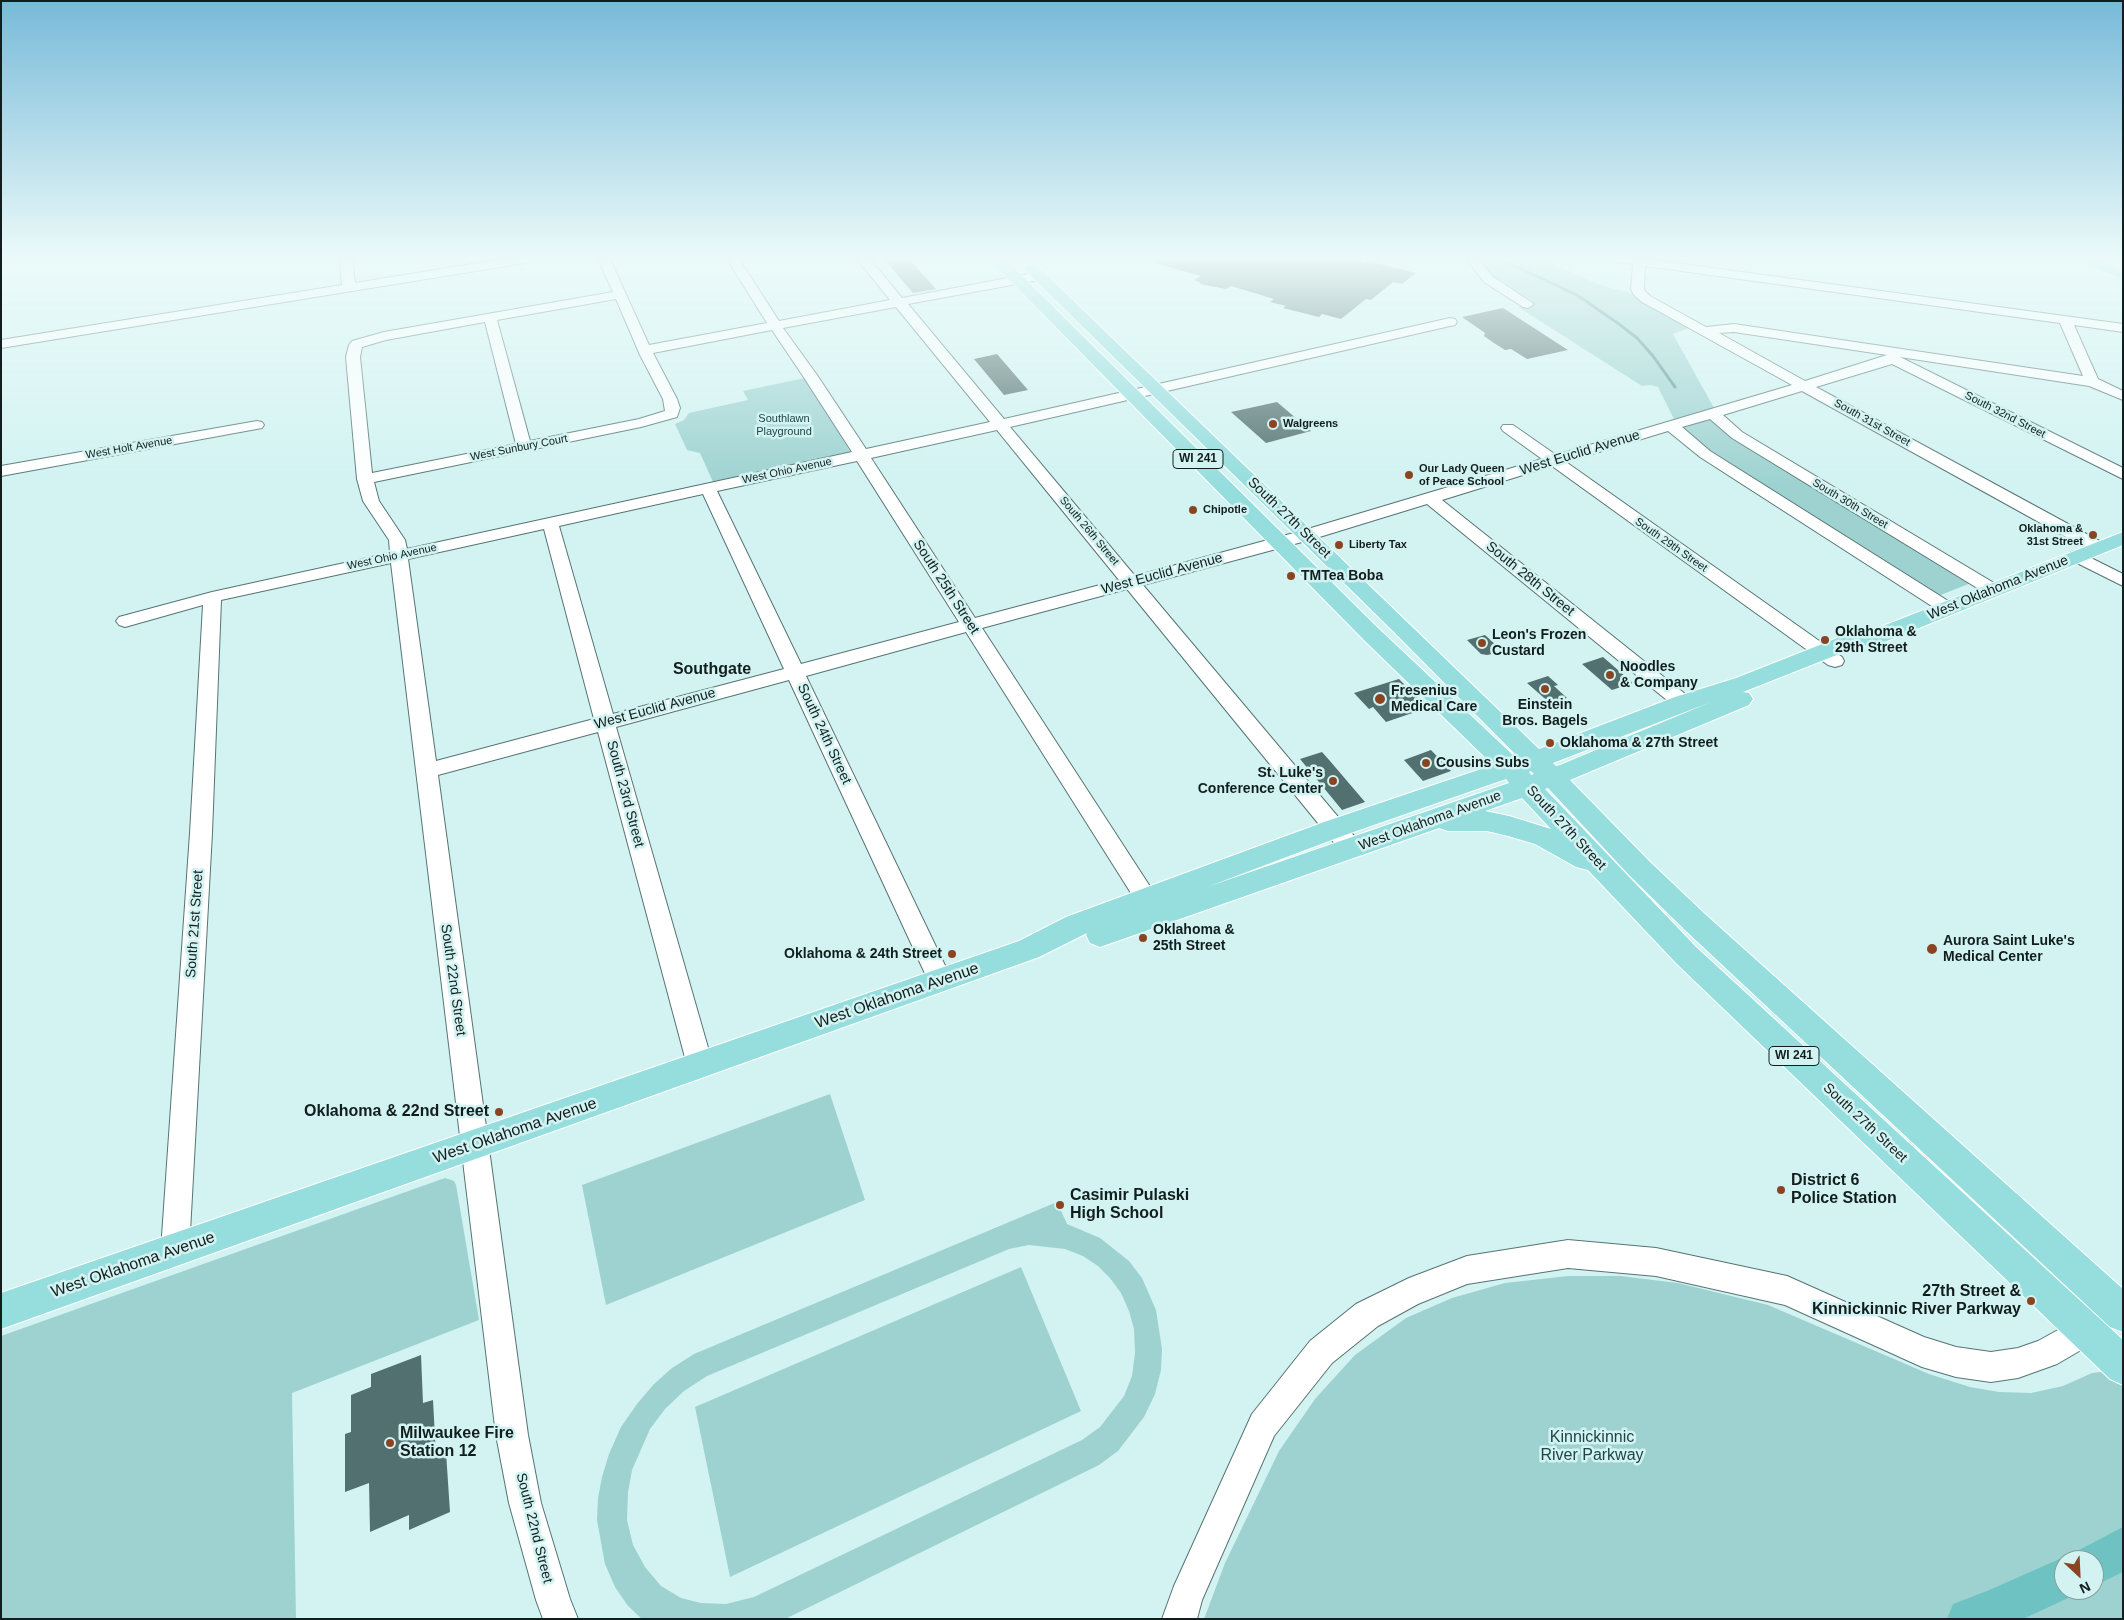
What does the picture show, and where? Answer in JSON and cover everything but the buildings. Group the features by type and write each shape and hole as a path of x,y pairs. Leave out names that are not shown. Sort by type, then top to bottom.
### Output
{"main road":[{"name":"South 27th Street","path":"1072,335 1372,635 1639,868 1883,1095 2122,1311"},
{"name":"South 27th Street","path":"1098,335 1401,626 1531,773 1605,871 1686,955 2123,1366"},
{"path":"1101,363 1116,367 1139,387 1154,390"},
{"path":"1134,395 1150,399 1180,425 1200,433"},
{"name":"West Oklahoma Avenue","path":"1,1311 940,980 1029,950 1085,940 1153,908 1531,773 1829,657 1865,649 1874,638 2123,538"},
{"path":"1372,635 1401,626"},
{"name":"West Oklahoma Avenue","path":"1344,839 1422,824 1531,773"},
{"path":"1422,824 1456,820 1487,821 1509,826 1544,837 1605,871"},
{"path":"1816,1077 1835,1078 1883,1095"},
{"path":"1921,1175 2001,1232 2063,1281 2084,1294 2122,1311"},
{"path":"2084,1331 2123,1351"}],"street":[{"path":"1,344 59,335"},
{"name":"South 22nd Street","path":"392,335 357,344 354,348 353,356 365,479 371,501 397,540 514,1445 525,1504 552,1600 562,1619"},
{"path":"495,335 524,446"},
{"path":"638,335 645,350 728,335"},
{"name":"South 25th Street","path":"781,335 810,375 1153,908"},
{"name":"South 26th Street","path":"927,335 1344,839"},
{"name":"West Ohio Avenue","path":"125,621 212,597 1134,395 1395,335"},
{"name":"South 31st Street","path":"1709,335 2099,548"},
{"path":"1773,335 1893,355 2092,382 2123,396"},
{"path":"2072,335 2092,382"},
{"name":"West Sunbury Court","path":"365,479 641,423 672,414 673,408 670,400 645,350"},
{"name":"West Euclid Avenue","path":"426,771 1307,535 1803,386 1893,355"},
{"name":"South 32nd Street","path":"1893,355 2123,474"},
{"name":"South 30th Street","path":"1712,413 1736,436 1993,590"},
{"name":"West Holt Avenue","path":"1,471 258,425"},
{"path":"1671,426 1705,454 1948,608"},
{"name":"South 29th Street","path":"1508,428 1829,657"},
{"name":"South 24th Street","path":"708,488 940,980"},
{"name":"South 28th Street","path":"1430,498 1692,710"},
{"name":"South 23rd Street","path":"550,523 700,1065"},
{"path":"2077,556 2123,581"},
{"name":"South 21st Street","path":"175,1250 212,597"},
{"path":"1179,1619 1186,1598 1264,1425 1321,1352 1367,1315 1409,1293 1467,1270 1568,1254 1656,1262 1787,1291 1922,1352 1956,1362 1991,1366 2018,1363 2046,1353 2122,1311"}],"green space":[{"path":"1561,335 1673,335 1714,408 1674,419 1658,387 1642,386"},
{"name":"Southlawn Playground","path":"805,378 851,453 714,484 700,453 687,450 675,424 684,420 689,413 748,400 743,391"},
{"path":"1711,419 1971,583 1938,596 1709,452 1682,428"},
{"path":"830,1094 865,1200 606,1305 582,1185"},
{"path":"445,1178 454,1181 456,1185 479,1320 292,1393 296,1619 1,1619 1,1336"},
{"path":"1057,1202 1067,1224 1100,1238 1129,1261 1142,1278 1156,1310 1162,1349 1161,1370 1155,1394 1144,1417 1118,1451 1099,1465 785,1619 642,1619 628,1606 615,1587 605,1564 597,1520 598,1498 602,1477 609,1454 621,1427 637,1404 654,1384 672,1368 694,1354","holes":["1029,1245 1065,1249 1083,1256 1098,1266 1110,1278 1121,1293 1134,1329 1135,1353 1132,1376 1124,1396 1100,1427 1082,1440 754,1597 726,1604 701,1603 681,1598 661,1586 645,1567 633,1545 627,1520 628,1492 632,1470 650,1429 665,1409 684,1391 707,1376 1009,1249"]},
{"path":"1021,1267 1081,1411 730,1577 695,1407"},
{"name":"Kinnickinnic River Parkway","path":"1568,1276 1620,1276 1678,1283 1768,1305 1929,1374 1970,1387 1999,1392 2031,1393 2063,1386 2092,1373 2110,1374 2123,1385 2123,1619 1204,1619 1225,1563 1279,1451 1315,1399 1355,1355 1406,1318 1452,1298 1505,1283"}],"waterway":[{"path":"1633,335 1653,356 1675,387"},
{"path":"2104,1559 2123,1548"},
{"path":"1968,1619 1992,1611 2054,1583"}],"place":[{"name":"Walgreens","path":"1273,424"},
{"name":"Our Lady Queen of Peace School","path":"1409,475"},
{"name":"Chipotle","path":"1193,510"},
{"name":"Oklahoma & 31st Street","path":"2093,535"},
{"name":"Liberty Tax","path":"1339,545"},
{"name":"TMTea Boba","path":"1291,576"},
{"name":"Oklahoma & 29th Street","path":"1825,640"},
{"name":"Leon's Frozen Custard","path":"1482,643"},
{"name":"Noodles & Company","path":"1610,675"},
{"name":"Einstein Bros. Bagels","path":"1545,689"},
{"name":"Fresenius Medical Care","path":"1380,699"},
{"name":"Oklahoma & 27th Street","path":"1550,743"},
{"name":"Cousins Subs","path":"1426,763"},
{"name":"St. Luke's Conference Center","path":"1333,781"},
{"name":"Oklahoma & 25th Street","path":"1143,938"},
{"name":"Aurora Saint Luke's Medical Center","path":"1932,949"},
{"name":"Oklahoma & 24th Street","path":"952,954"},
{"name":"Oklahoma & 22nd Street","path":"499,1112"},
{"name":"District 6 Police Station","path":"1781,1190"},
{"name":"Casimir Pulaski High School","path":"1060,1205"},
{"name":"27th Street & Kinnickinnic River Parkway","path":"2031,1301"},
{"name":"Milwaukee Fire Station 12","path":"390,1443"}],"district":[{"name":"Southgate","path":"712,670"}]}
